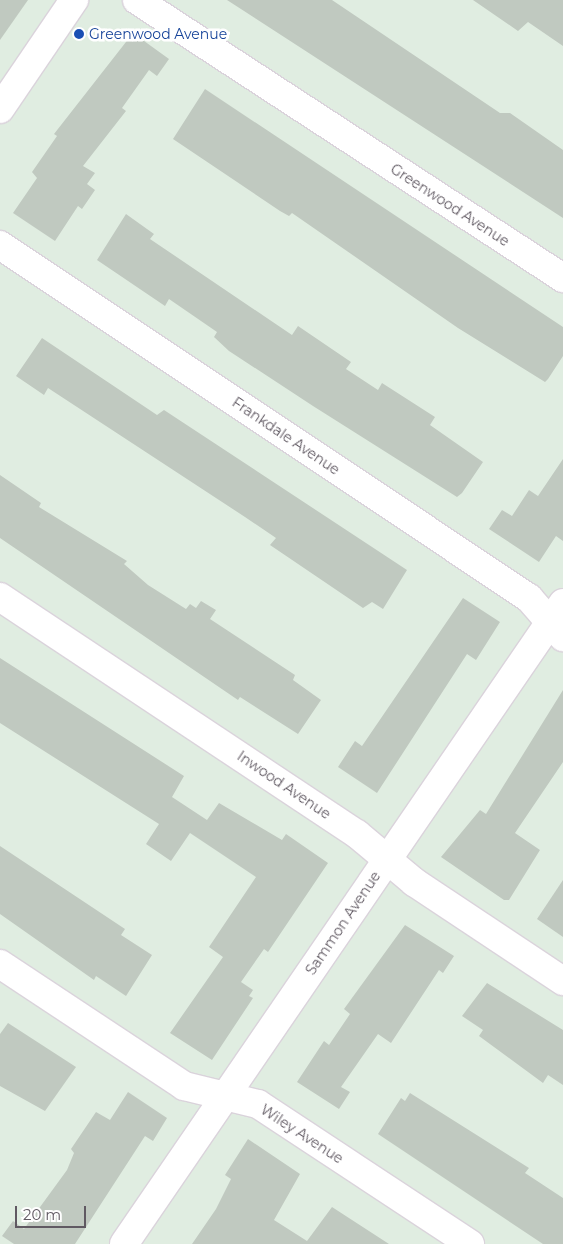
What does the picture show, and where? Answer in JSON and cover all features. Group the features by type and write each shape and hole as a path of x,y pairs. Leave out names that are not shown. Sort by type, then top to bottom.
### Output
{"street":[{"path":"0,109 74,0"},
{"name":"Greenwood Avenue","path":"137,0 563,278"},
{"name":"Frankdale Avenue","path":"0,245 529,598 559,620"},
{"name":"Inwood Avenue","path":"0,597 388,858 414,882 563,981"},
{"name":"Sammon Avenue","path":"124,1244 388,858 559,620"},
{"name":"Wiley Avenue","path":"0,964 184,1086 258,1104 470,1244"}],"building":[{"path":"0,0 28,0 0,40"},
{"path":"227,0 332,0 500,113 510,113 563,150 563,218"},
{"path":"473,0 563,0 563,46 528,22 518,31"},
{"path":"133,33 169,59 157,76 149,70 122,108 126,111 83,166 95,173 87,184 95,190 82,209 78,206 55,241 13,213 37,178 32,172 57,136 54,134"},
{"path":"205,89 563,327 563,356 548,379 545,382 458,328 292,213 289,216 280,211 173,139"},
{"path":"126,214 154,234 150,239 292,335 298,326 351,362 346,369 378,390 382,383 435,417 430,425 483,462 462,493 457,497 313,406 229,351 214,337 217,332 169,299 165,306 97,260"},
{"path":"42,338 157,415 164,410 407,570 383,609 372,602 363,608 270,545 276,538 245,517 48,388 44,395 16,376"},
{"path":"563,459 563,541 556,536 539,562 489,529 502,510 512,516 529,490 538,496"},
{"path":"0,475 41,503 39,507 127,561 124,564 148,585 186,609 190,604 196,608 201,601 216,610 210,619 295,675 293,680 321,700 298,734 240,697 238,700 0,538"},
{"path":"463,598 500,622 476,660 467,654 377,793 338,767 355,741 362,746"},
{"path":"0,658 184,776 172,797 207,820 219,803 282,840 286,834 328,863 268,952 264,949 241,982 253,990 249,996 253,998 212,1060 170,1033 223,957 209,947 256,877 190,833 171,861 146,844 159,824 0,723"},
{"path":"563,690 563,762 515,833 540,850 509,900 504,900 441,857 480,810 486,814"},
{"path":"0,846 125,929 121,935 152,955 126,996 96,976 94,980 0,914"},
{"path":"563,880 563,937 537,919"},
{"path":"405,925 454,956 443,973 439,970 391,1043 378,1034 341,1087 350,1092 339,1109 297,1082 324,1041 329,1045 350,1014 344,1009"},
{"path":"487,983 563,1030 563,1085 548,1075 543,1083 479,1036 483,1030 462,1016"},
{"path":"8,1023 76,1067 45,1111 0,1086 0,1034"},
{"path":"128,1092 167,1118 153,1141 145,1136 75,1244 14,1244 2,1236 13,1221 24,1229 67,1170 74,1153 71,1149 96,1112 110,1120"},
{"path":"410,1093 529,1168 525,1173 563,1198 563,1244 543,1244 378,1134 401,1098 405,1101"},
{"path":"248,1139 300,1174 274,1220 307,1241 332,1207 389,1244 192,1244 216,1209 231,1179 225,1175"}],"place":[{"name":"Greenwood Avenue","path":"79,34"}]}
